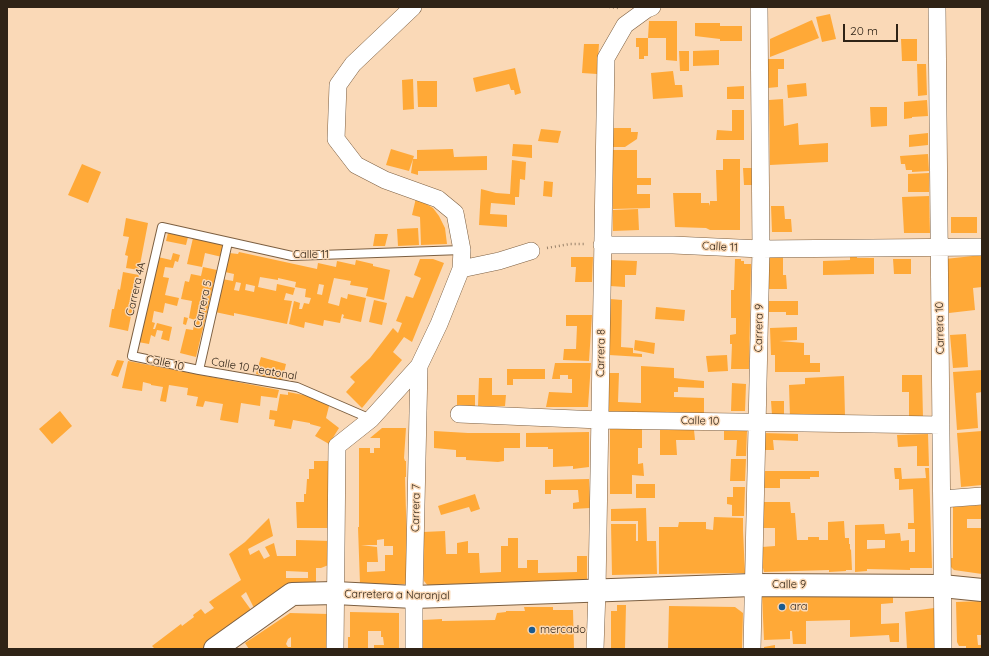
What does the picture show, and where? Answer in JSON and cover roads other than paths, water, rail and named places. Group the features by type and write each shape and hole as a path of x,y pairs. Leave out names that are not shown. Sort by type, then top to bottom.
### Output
{"street":[{"path":"335,649 338,446 371,419 419,366 439,324 461,269 462,250 455,213 438,199 385,180 356,165 336,139 338,85 352,64 413,7"},
{"name":"Carrera 8","path":"595,649 606,58 625,25 652,7"},
{"name":"Carrera 9","path":"752,649 761,249 759,7"},
{"name":"Carrera 10","path":"937,7 943,649"},
{"name":"Calle 11","path":"602,245 673,244 761,249 982,247"},
{"path":"461,269 499,261 531,251"},
{"name":"Carrera 7","path":"414,649 419,366"},
{"name":"Calle 10","path":"459,414 600,420 941,425"},
{"path":"942,499 982,496"},
{"name":"Calle 9","path":"597,590 753,585 942,586 982,590"},
{"name":"Carretera a Naranjal","path":"215,649 292,594 335,593 414,597 597,590"}],"lane":[{"name":"Calle 11","path":"162,227 292,256 462,250"},
{"name":"Carrera 4A","path":"132,356 162,227"},
{"name":"Carrera 5","path":"199,370 228,242"},
{"name":"Calle 10","path":"132,356 199,370"},
{"name":"Calle 10 Peatonal","path":"199,370 297,387 371,419"}],"place":[{"name":"ara","path":"782,607"},
{"name":"mercado","path":"532,630"}]}
